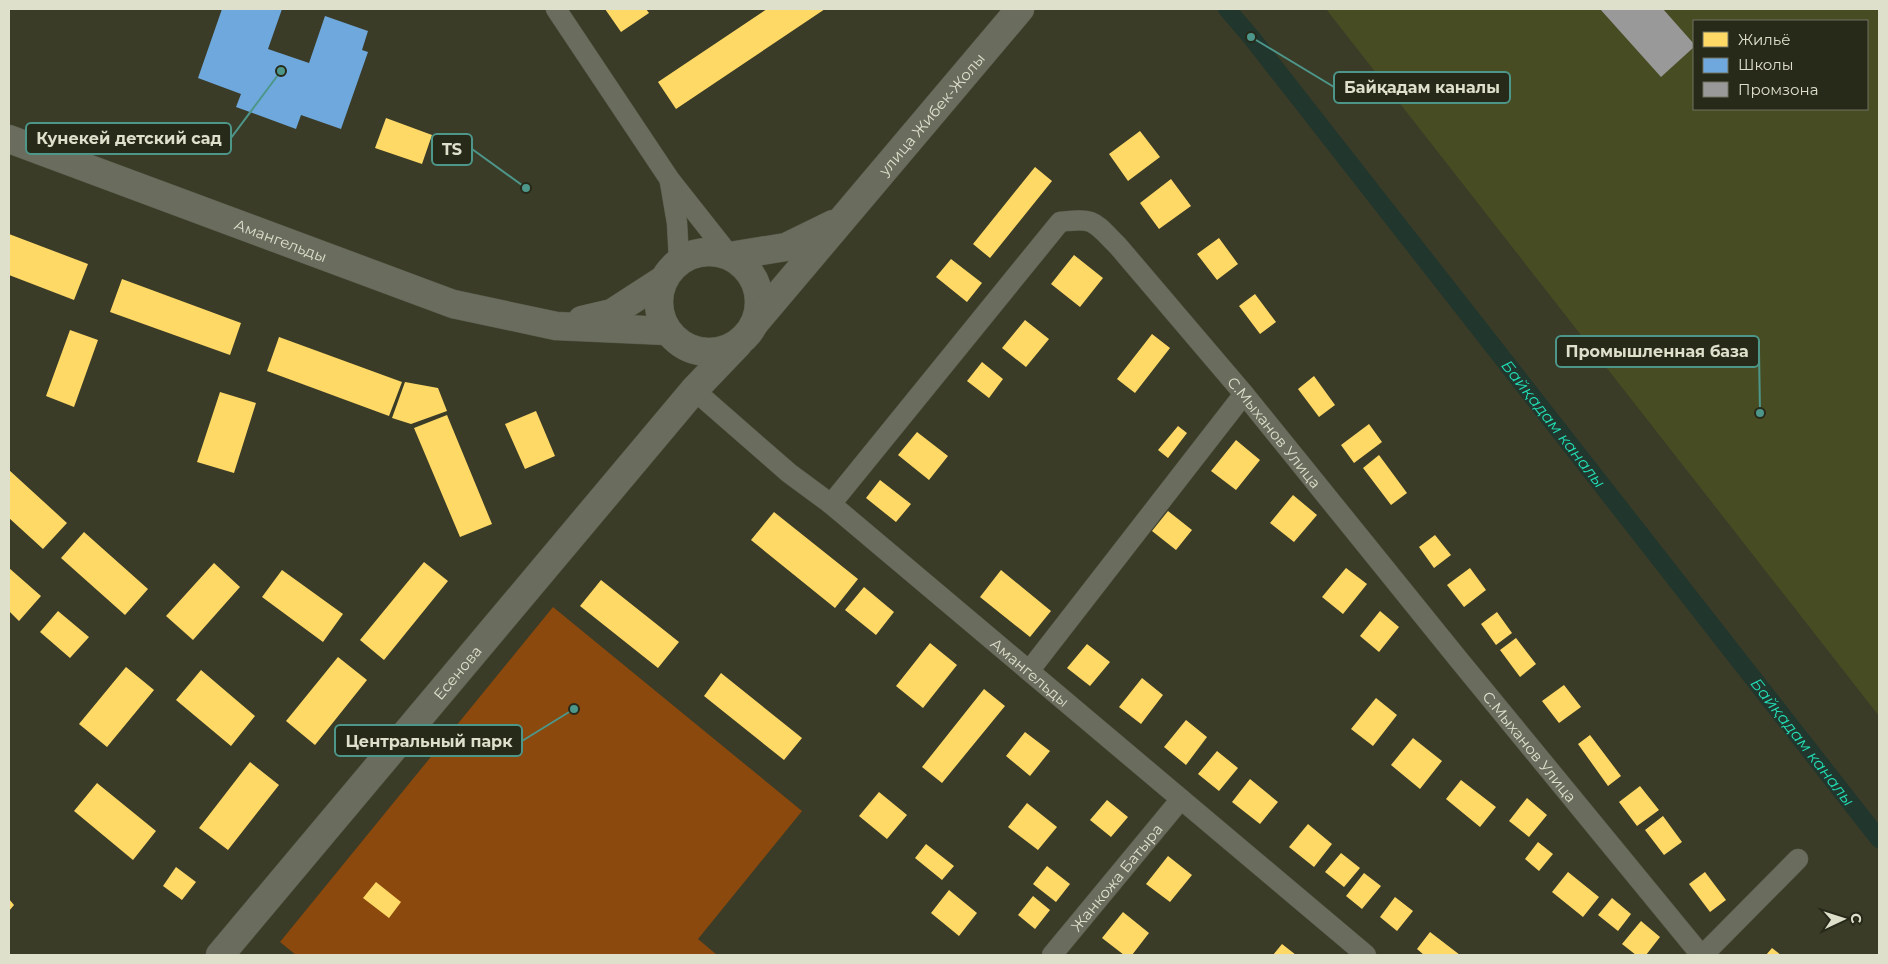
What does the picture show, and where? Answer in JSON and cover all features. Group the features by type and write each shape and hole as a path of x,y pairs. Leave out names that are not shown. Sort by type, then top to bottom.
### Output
{"main road":[{"name":"улица Жибек-Жолы","path":"746,334 1020,9"},
{"name":"Амангельды","path":"9,139 453,304 556,326 677,340"},
{"path":"556,326 612,313 671,270 704,251 730,256 786,247 843,218"},
{"path":"677,340 713,353 746,334 759,298 750,273 730,256"},
{"path":"671,270 658,306 677,340 694,390"},
{"name":"Есенова","path":"220,955 694,390 746,334"}],"street":[{"path":"556,9 670,180 730,256"},
{"path":"670,180 677,223 671,270"},
{"name":"С.Мыханов Улица","path":"831,504 1060,222 1082,219 1097,224 1244,394 1465,668 1702,955"},
{"name":"Амангельды","path":"694,390 790,473 831,504 1366,955"},
{"path":"1029,671 1244,394"},
{"name":"Жанкожа Батыра","path":"1052,955 1181,799"},
{"path":"1702,955 1798,859"}],"shaded area":[{"path":"1326,9 1879,9 1879,716"},
{"path":"553,607 802,811 698,939 717,955 296,955 280,942"}],"building: Жильё":[{"path":"605,9 646,9 649,13 621,32"},
{"path":"767,9 825,9 676,109 658,82"},
{"path":"386,118 432,135 422,164 375,148"},
{"path":"1140,131 1160,157 1128,181 1109,154"},
{"path":"1035,167 1052,181 990,258 973,244"},
{"path":"1171,179 1191,206 1159,229 1140,203"},
{"path":"9,234 88,264 74,300 9,275"},
{"path":"1219,238 1238,264 1217,280 1197,254"},
{"path":"1074,255 1103,278 1080,307 1051,284"},
{"path":"951,259 982,283 967,302 936,277"},
{"path":"122,279 241,323 230,355 110,312"},
{"path":"1255,294 1276,322 1260,334 1239,306"},
{"path":"1025,320 1049,339 1026,367 1002,348"},
{"path":"70,330 98,340 74,407 46,396"},
{"path":"1152,334 1170,348 1135,393 1117,379"},
{"path":"279,337 402,382 389,416 267,371"},
{"path":"982,362 1003,379 989,398 967,381"},
{"path":"1314,376 1335,405 1319,417 1298,389"},
{"path":"405,382 438,388 447,411 411,424 392,418"},
{"path":"220,392 256,403 234,473 197,462"},
{"path":"536,411 555,456 525,469 505,424"},
{"path":"447,415 492,524 460,537 414,428"},
{"path":"1369,424 1382,442 1354,463 1341,445"},
{"path":"1178,426 1187,433 1168,458 1158,450"},
{"path":"917,432 948,456 929,480 898,455"},
{"path":"1236,440 1260,460 1236,490 1211,471"},
{"path":"1379,455 1407,493 1391,505 1363,468"},
{"path":"9,470 67,523 43,549 9,518"},
{"path":"880,480 911,504 896,522 866,498"},
{"path":"1293,495 1317,515 1294,542 1270,523"},
{"path":"1168,511 1192,530 1176,550 1152,531"},
{"path":"774,512 858,579 835,608 751,540"},
{"path":"84,532 148,589 125,615 61,558"},
{"path":"1435,535 1451,555 1434,568 1419,547"},
{"path":"424,562 448,581 384,660 360,640"},
{"path":"214,563 240,587 193,640 166,616"},
{"path":"9,568 41,596 19,621 9,611"},
{"path":"1346,568 1367,584 1343,614 1322,597"},
{"path":"1470,568 1486,590 1464,607 1447,585"},
{"path":"282,570 343,614 323,642 262,597"},
{"path":"1001,570 1051,611 1030,637 980,597"},
{"path":"601,580 679,642 658,668 580,606"},
{"path":"864,587 894,612 876,635 845,610"},
{"path":"58,611 89,637 70,658 40,632"},
{"path":"1380,611 1399,627 1379,652 1360,636"},
{"path":"1497,612 1512,633 1496,645 1481,624"},
{"path":"1516,638 1536,664 1520,677 1500,650"},
{"path":"930,643 957,665 923,708 896,686"},
{"path":"1087,644 1110,662 1090,686 1067,668"},
{"path":"338,657 367,680 315,745 286,721"},
{"path":"126,667 154,690 107,747 79,724"},
{"path":"201,670 255,716 231,746 176,700"},
{"path":"721,673 802,738 784,760 704,696"},
{"path":"1142,678 1163,695 1141,724 1119,707"},
{"path":"1564,685 1581,707 1559,723 1542,701"},
{"path":"984,689 1005,706 942,783 922,767"},
{"path":"1376,698 1397,715 1373,746 1351,729"},
{"path":"1186,720 1207,737 1186,765 1164,747"},
{"path":"1025,732 1050,751 1030,776 1006,756"},
{"path":"1590,735 1621,776 1608,786 1578,744"},
{"path":"1413,738 1442,761 1420,789 1391,765"},
{"path":"1217,751 1238,768 1219,791 1198,774"},
{"path":"250,762 279,785 228,850 199,828"},
{"path":"1250,779 1278,802 1260,824 1232,802"},
{"path":"1461,780 1496,807 1480,827 1446,799"},
{"path":"97,783 156,831 133,860 74,811"},
{"path":"1640,786 1659,810 1637,826 1619,802"},
{"path":"879,792 907,815 887,839 859,816"},
{"path":"1527,798 1547,815 1529,837 1509,821"},
{"path":"1107,800 1128,817 1111,837 1090,820"},
{"path":"1027,803 1057,827 1038,850 1008,827"},
{"path":"1663,816 1682,842 1664,855 1645,830"},
{"path":"1308,824 1332,844 1314,867 1289,847"},
{"path":"1538,842 1553,854 1539,871 1525,859"},
{"path":"926,844 954,866 942,880 915,858"},
{"path":"1341,853 1360,868 1344,887 1325,872"},
{"path":"1168,856 1192,875 1170,902 1146,884"},
{"path":"1047,866 1070,884 1056,902 1033,884"},
{"path":"176,867 196,882 182,900 163,886"},
{"path":"1568,872 1599,897 1583,917 1552,892"},
{"path":"1705,872 1726,900 1710,912 1689,884"},
{"path":"1364,873 1381,886 1362,909 1346,896"},
{"path":"376,882 401,902 389,918 363,898"},
{"path":"949,890 977,913 959,936 931,913"},
{"path":"1033,896 1050,910 1035,929 1018,915"},
{"path":"1395,897 1413,911 1397,931 1380,917"},
{"path":"1612,898 1631,914 1618,931 1598,915"},
{"path":"9,899 14,905 9,911"},
{"path":"1123,912 1149,933 1132,955 1124,955 1102,938"},
{"path":"1641,921 1660,937 1646,955 1636,955 1622,944"},
{"path":"1430,932 1460,955 1424,955 1417,949"},
{"path":"1282,944 1296,955 1273,955"},
{"path":"1772,948 1781,955 1766,955"}],"building: Школы":[{"path":"222,9 282,9 268,49 309,63 325,16 368,31 362,50 368,52 341,129 301,115 296,129 236,107 241,94 198,78"}],"building: Промзона":[{"path":"1600,9 1663,9 1693,43 1693,48 1661,77"}],"waterway":[{"name":"Байқадам каналы","path":"1227,9 1251,37 1879,839"}],"place":[{"name":"Байқадам каналы","path":"1251,37"},
{"name":"Кунекей детский сад","path":"281,71"},
{"name":"TS","path":"526,188"},
{"name":"Промышленная база","path":"1760,413"},
{"name":"Центральный парк","path":"574,709"}]}
